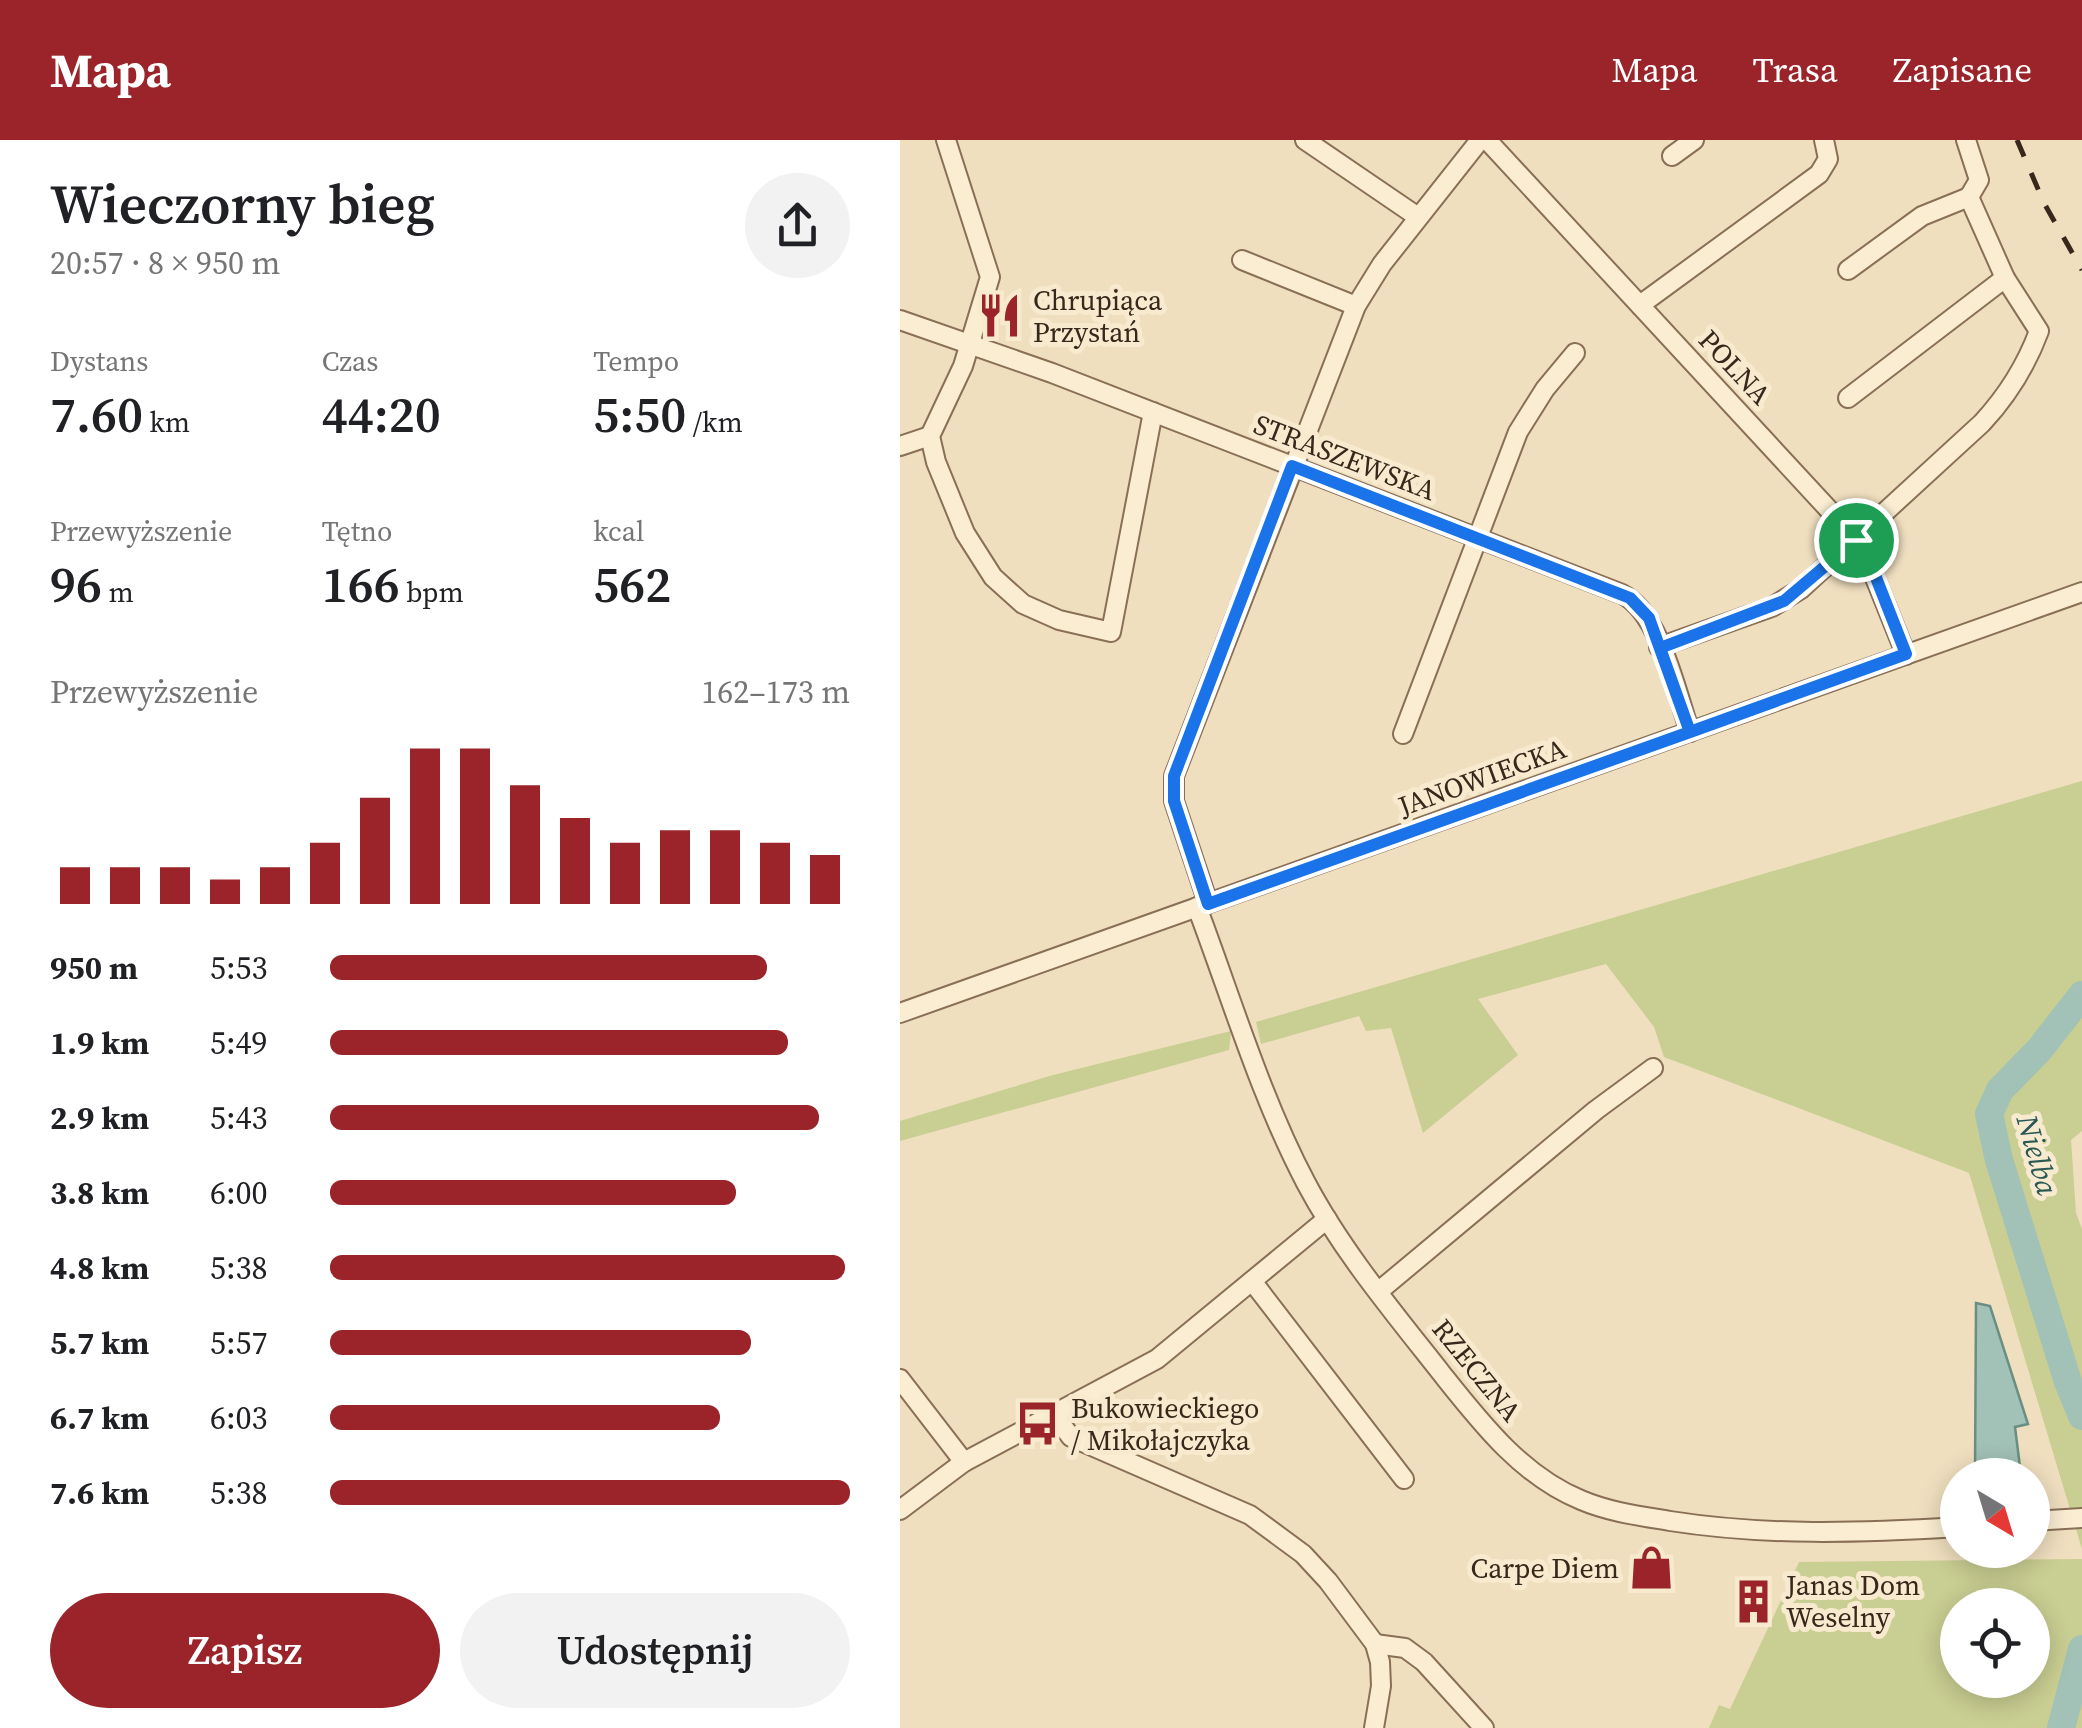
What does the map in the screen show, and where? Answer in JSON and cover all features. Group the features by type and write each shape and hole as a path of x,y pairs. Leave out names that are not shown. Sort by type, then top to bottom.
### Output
{"street":[{"path":"946,140 990,277 953,390 930,436 936,462 965,533 993,578 1023,604 1059,620 1111,632 1153,412"},
{"path":"1306,140 1418,217"},
{"name":"RZECZNA","path":"1483,140 1382,264 1356,306 1174,776 1174,801 1202,905 1296,1164 1327,1219 1489,1431 1540,1478 1585,1502 1682,1523 1781,1533 1940,1527"},
{"name":"POLNA","path":"1483,140 1856,540 1873,570 1906,654"},
{"path":"1672,156 1694,140"},
{"path":"1640,304 1819,174 1828,159 1824,140"},
{"path":"1848,270 1922,216 1970,197 1979,180 1966,140"},
{"path":"1660,648 1784,601 1856,540 1982,423 2007,394 2039,332 2005,278 1970,197"},
{"path":"1242,260 1356,306"},
{"path":"1848,398 2005,278"},
{"name":"STRASZEWSKA","path":"900,320 1153,412 1630,598 1646,612 1690,732"},
{"path":"1402,734 1518,432 1545,389 1575,353"},
{"path":"900,446 930,436"},
{"name":"JANOWIECKA","path":"900,1013 2082,592"},
{"path":"1379,1291 1596,1110 1653,1068"},
{"path":"900,1510 964,1462 1158,1359 1327,1219"},
{"path":"1252,1281 1404,1479"},
{"path":"900,1379 964,1462"},
{"path":"1054,1415 1071,1437 1264,1523 1322,1574 1374,1644 1382,1686 1374,1728"},
{"path":"2050,1520 2082,1518"},
{"path":"1374,1644 1405,1648 1424,1662 1484,1728"}],"green space":[{"path":"2082,781 2082,1131 2071,1140 2076,1213 2082,1229 2082,1549 1969,1173 1664,1057 1654,1027 1606,964 1478,999 1518,1055 1423,1133 1391,1028 1366,1031 1359,1016 1261,1044 1256,1022"},
{"path":"1231,1031 1229,1050 900,1141 900,1121 1053,1075"},
{"path":"2050,1559 2082,1559 2082,1728 1709,1728 1719,1705 1730,1709 1799,1562 1940,1561 1940,1568 2050,1568"}],"water":[{"path":"1976,1303 1990,1306 2028,1424 2015,1427 2019,1458 1975,1458"}],"waterway":[{"name":"Nielba","path":"2082,995 2039,1050 2000,1090 1989,1114 1999,1160 2082,1416"},
{"name":"Nielba","path":"2061,1728 2082,1649"}],"railway":[{"path":"2017,140 2044,203 2082,270"}],"place":[{"name":"Chrupiąca Przystań","path":"1000,316"},
{"name":"Bukowieckiego / Mikołajczyka","path":"1038,1424"},
{"name":"Carpe Diem","path":"1652,1568"},
{"name":"Janas Dom Weselny","path":"1753,1601"}],"route":[{"path":"1856,540 1784,601 1660,648 1690,732 1208,904 1174,801 1174,776 1292,466 1630,598 1649,618 1690,732 1906,654 1873,570 1856,540"}]}
